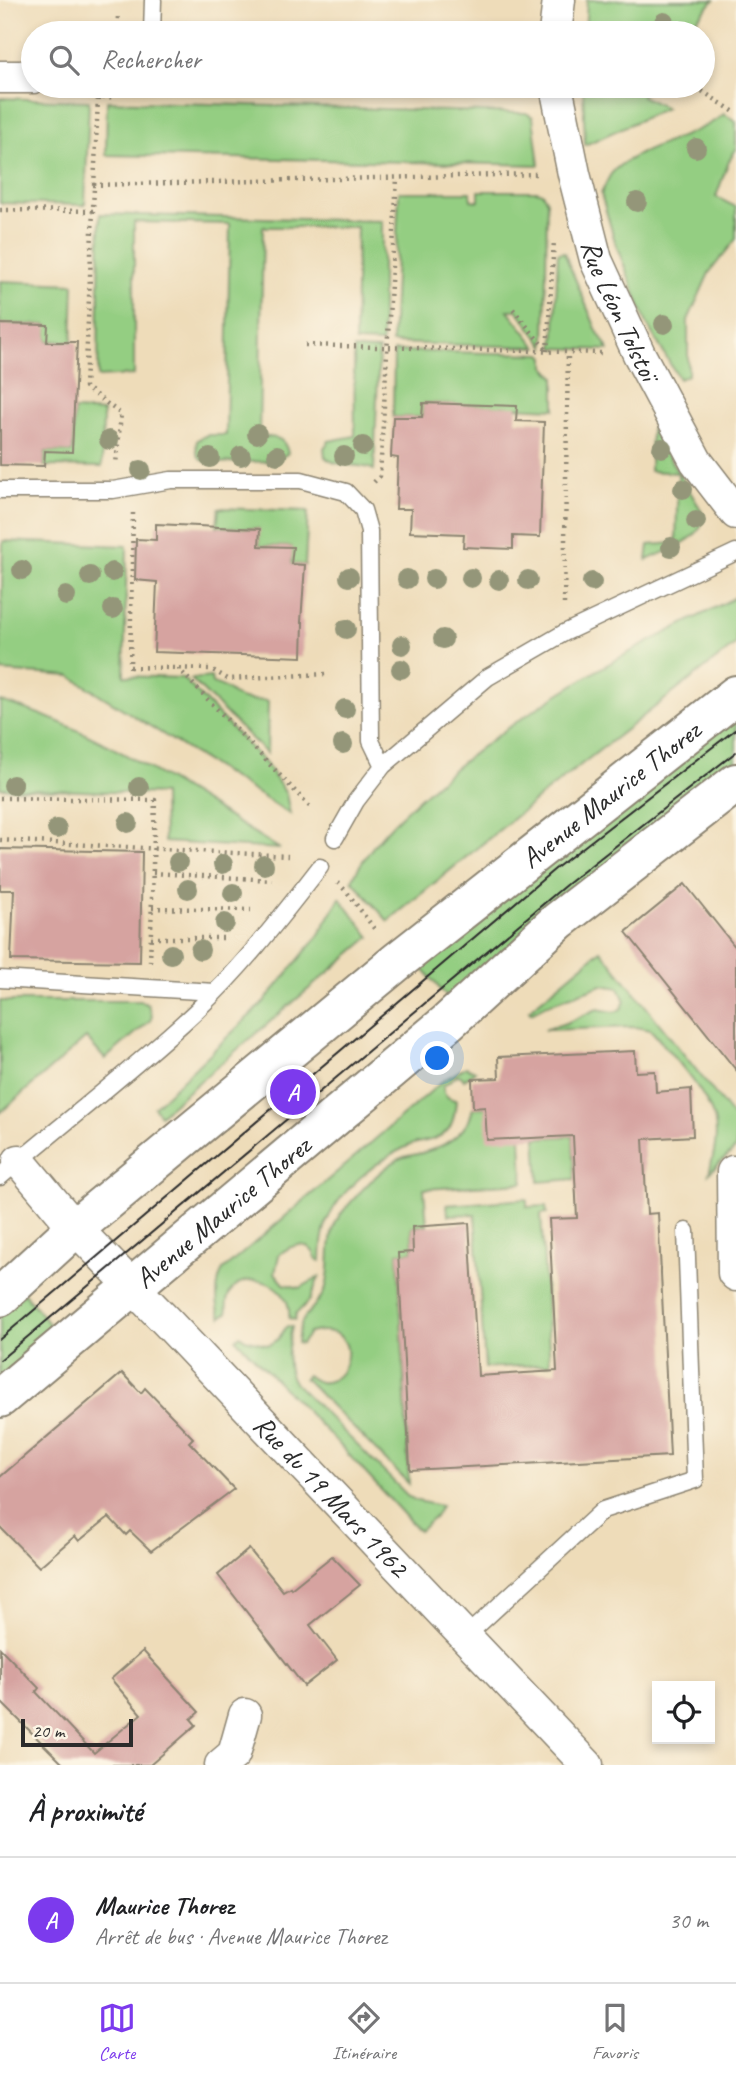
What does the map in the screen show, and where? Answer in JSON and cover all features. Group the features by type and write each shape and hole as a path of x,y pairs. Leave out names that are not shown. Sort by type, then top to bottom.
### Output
{"street":[{"path":"556,21 559,0"},
{"path":"0,77 21,77"},
{"name":"Rue Léon Tolstoï","path":"558,98 596,260 639,354 696,461 736,513"},
{"name":"Avenue Maurice Thorez","path":"0,1297 75,1228 399,960 736,695"},
{"name":"Avenue Maurice Thorez","path":"0,1398 438,1030 558,921 736,783"},
{"name":"Rue du 19 Mars 1962","path":"9,1169 75,1228 133,1287 587,1765"},
{"path":"733,1172 736,1275"},
{"path":"221,1765 234,1754 245,1715"}],"lane":[{"path":"152,21 153,0"},
{"path":"0,491 113,490 171,480 300,480 346,492 363,510 369,531 371,741 383,766"},
{"path":"335,838 356,801 383,766 488,677 564,634 736,552"},
{"path":"9,1169 197,1011 257,948 320,867"},
{"path":"0,979 215,992"},
{"path":"465,1637 603,1510 695,1480 686,1231"}],"path":[{"path":"118,16 118,21"},
{"path":"98,98 85,387 121,414 113,490"},
{"path":"713,98 736,113"},
{"path":"93,185 574,173"},
{"path":"356,501 380,475 397,178"},
{"path":"0,210 93,211"},
{"path":"547,351 554,237"},
{"path":"513,309 547,351"},
{"path":"305,345 639,354"},
{"path":"564,634 568,353"},
{"path":"133,487 130,667 211,669 228,679 326,674"},
{"path":"178,668 313,810"},
{"path":"0,798 155,800 150,988"},
{"path":"0,840 288,856"},
{"path":"320,867 347,892 382,939"},
{"path":"153,873 272,880"},
{"path":"152,908 251,910"},
{"path":"151,938 227,938"}],"green space":[{"path":"587,0 714,0 696,21 586,21"},
{"path":"0,98 89,101 85,205 0,203"},
{"path":"583,98 646,98 666,108 585,145"},
{"path":"107,101 526,113 533,117 539,165 106,155"},
{"path":"724,114 736,121 736,149 716,197 736,207 736,239 709,273 688,320 688,375 679,379 648,326 616,245 601,194 611,174 620,165 697,130"},
{"path":"479,191 537,191 542,193 547,201 545,347 517,310 508,310 537,347 392,343 399,192 470,192 471,200 479,201"},
{"path":"100,214 382,221 382,343 355,342 357,227 263,227 259,436 281,440 288,453 277,461 206,462 198,455 197,440 207,435 226,435 230,224 134,222 134,375 98,377"},
{"path":"564,252 597,331 609,350 554,348 558,253"},
{"path":"0,281 74,284 72,342 47,341 47,325 0,324"},
{"path":"354,349 379,350 374,470 336,463 325,457 324,448 329,441 355,436"},
{"path":"394,351 542,354 545,357 545,366 555,377 555,409 424,403 422,417 393,417"},
{"path":"74,410 103,412 102,467 44,466 45,451 72,452"},
{"path":"651,428 700,508 703,518 695,535 647,560 649,545 676,543 678,473 650,471"},
{"path":"219,508 308,511 305,565 291,564 292,547 259,546 259,529 217,527"},
{"path":"3,541 127,546 124,676 183,678 266,764 286,794 290,814 70,676 0,671"},
{"path":"736,597 736,644 542,795 388,921 352,880 367,855 395,822 484,745 604,666"},
{"path":"211,677 212,683 224,687 237,697 268,701 267,754 191,679"},
{"path":"0,701 38,713 110,746 280,849 164,842 163,794 0,788"},
{"path":"736,712 736,771 454,1005 414,959"},
{"path":"340,898 370,937 160,1115 154,1107 263,1003 318,936"},
{"path":"601,950 736,1120 736,1148 709,1173 716,1139 714,1119 695,1083 651,1030 635,1027 544,1030 597,1009 615,1012 622,1008 625,1001 619,988 602,985 531,1013 529,1010"},
{"path":"0,1001 141,1001 148,1005 152,1016 150,1021 105,1059 86,1038 0,1113"},
{"path":"466,1067 475,1071 464,1080 457,1075 443,1086 446,1096 456,1100 453,1120 447,1131 438,1138 413,1144 384,1159 349,1189 326,1224 321,1261 317,1260 310,1249 301,1245 279,1255 275,1273 284,1284 300,1288 319,1277 310,1300 296,1314 295,1320 289,1318 287,1303 280,1292 270,1284 257,1281 245,1281 234,1287 228,1297 227,1313 221,1317 217,1293 223,1270 444,1080"},
{"path":"485,1107 521,1138 523,1183 424,1189 427,1225 412,1227 413,1252 398,1253 409,1484 304,1378 307,1375 320,1382 332,1380 341,1372 347,1348 341,1337 329,1332 309,1333 301,1344 297,1343 298,1333 303,1320 326,1287 333,1228 344,1210 384,1169 402,1158 422,1153 449,1141 462,1131 473,1108"},
{"path":"573,1136 575,1179 539,1182 536,1138"},
{"path":"527,1199 527,1207 546,1206 547,1213 541,1214 550,1364 485,1368 475,1214 448,1215 447,1205"},
{"path":"24,1293 59,1336 0,1382 0,1316"},
{"path":"287,1326 292,1327 288,1361 293,1381 409,1497 441,1506 435,1517 419,1531 236,1339 240,1335 245,1339 269,1345 278,1339"}],"building":[{"path":"0,324 48,325 47,342 77,342 72,452 45,451 44,466 0,465"},
{"path":"423,403 517,406 516,421 544,422 540,537 513,536 513,549 463,547 464,534 410,532 411,509 396,509 398,458 391,457 393,417 422,417"},
{"path":"156,524 260,529 259,546 293,547 291,564 305,565 301,622 302,657 154,652 157,582 135,580 136,539 156,540"},
{"path":"0,849 142,852 140,962 11,960 14,890 0,890"},
{"path":"685,884 736,948 736,1070 626,932"},
{"path":"635,1051 636,1072 655,1071 656,1092 691,1089 693,1136 643,1139 647,1214 658,1213 670,1456 410,1470 398,1253 413,1252 412,1227 469,1223 478,1376 557,1371 549,1219 577,1218 573,1136 487,1140 485,1107 473,1108 472,1079 499,1078 498,1057"},
{"path":"122,1373 141,1393 145,1388 193,1438 189,1442 234,1489 151,1551 130,1531 126,1535 109,1517 79,1541 75,1536 39,1567 0,1527 0,1477"},
{"path":"249,1549 283,1591 290,1587 291,1589 332,1556 360,1585 310,1625 337,1660 304,1686 218,1575"},
{"path":"0,1648 39,1688 36,1692 94,1753 141,1714 111,1679 143,1651 199,1712 191,1719 196,1725 150,1765 64,1765 0,1701"}],"tram line":[{"path":"0,1339 555,869 736,729"},
{"path":"0,1360 567,884 736,752"}],"place":[{"name":"Maurice Thorez","path":"293,1092"}]}
